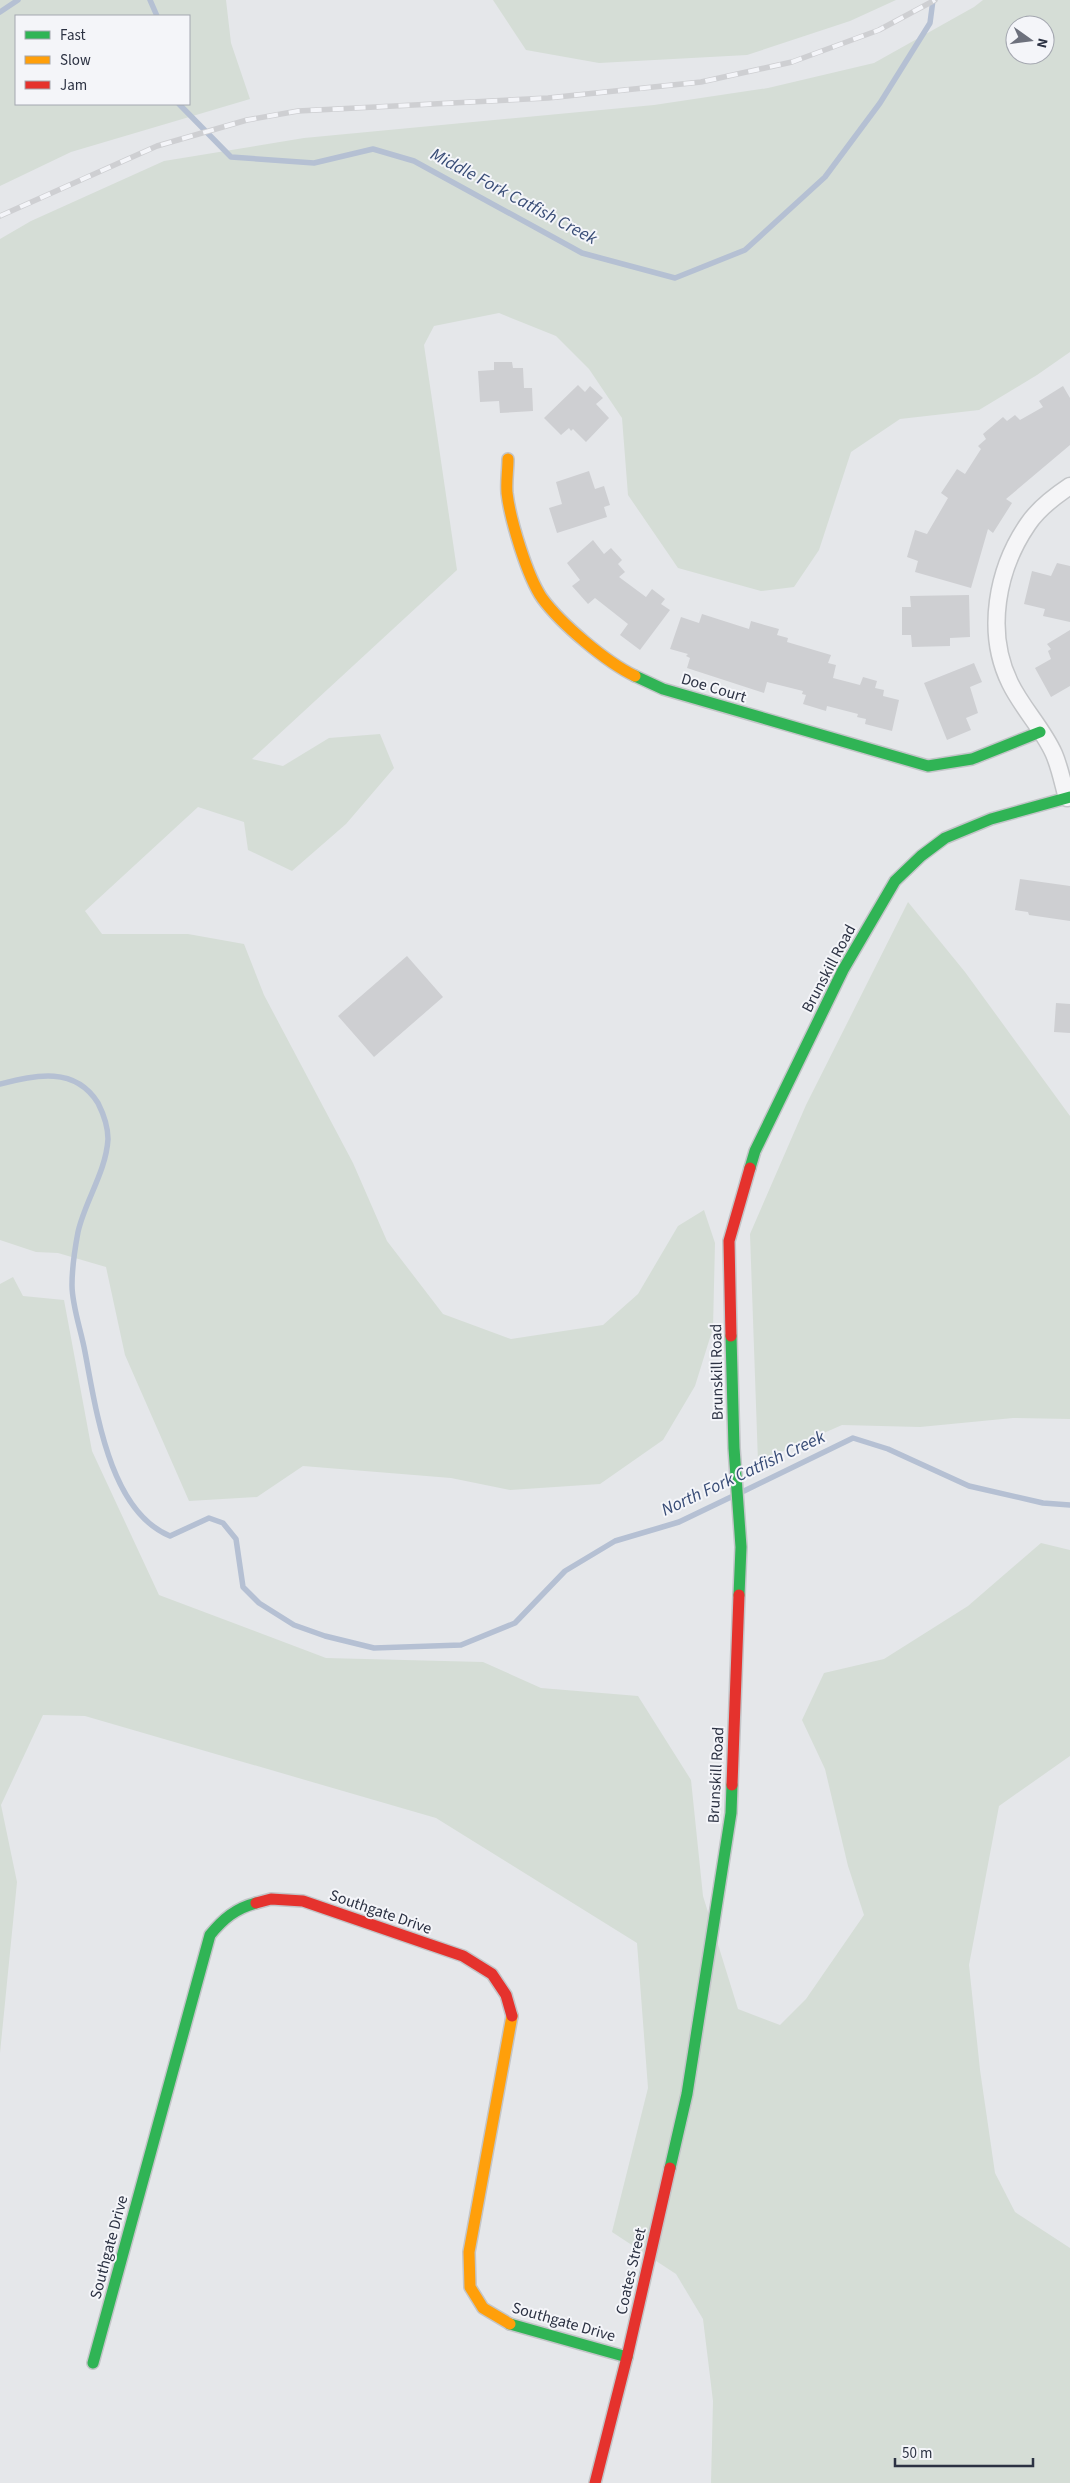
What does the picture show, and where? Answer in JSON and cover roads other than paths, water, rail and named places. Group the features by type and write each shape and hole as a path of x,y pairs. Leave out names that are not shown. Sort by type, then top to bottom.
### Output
{"street":[{"name":"Doe Court","path":"508,459 507,492 512,519 529,568 542,597 564,621 615,666 663,689 928,766 976,759 1040,732"},
{"path":"1068,797 1054,754 1009,682 1000,653 996,623 1000,587 1010,556 1028,523 1055,496 1070,486"},
{"name":"Brunskill Road","path":"687,2094 730,1813 741,1548 734,1448 729,1241 755,1151 843,970 895,881 945,838 991,819 1068,797"},
{"name":"Southgate Drive","path":"93,2363 210,1935 224,1918 244,1906 271,1899 302,1901 444,1949 463,1956 492,1974 506,1995 512,2016 508,2047 468,2252 470,2287 484,2308 504,2322 627,2357"},
{"name":"Coates Street","path":"595,2483 627,2357 687,2094"}],"waterway":[{"name":"Middle Fork Catfish Creek","path":"0,12 18,0"},
{"name":"Middle Fork Catfish Creek","path":"150,0 157,15"},
{"name":"Middle Fork Catfish Creek","path":"180,105 231,157 314,163 373,149 414,161 582,253 675,278 745,250 825,177 880,103 930,23 933,0"},
{"name":"North Fork Catfish Creek","path":"0,1084 41,1076 66,1078 78,1083 89,1091 98,1103 105,1121 108,1139 106,1151 78,1232 72,1293 94,1401 109,1456 119,1482 133,1505 149,1523 170,1536 209,1518 223,1523 236,1539 243,1587 259,1603 294,1625 325,1636 374,1648 461,1645 515,1623 565,1571 615,1541 679,1522 731,1497"},
{"name":"North Fork Catfish Creek","path":"744,1491 853,1438 888,1449 969,1486 1043,1503 1070,1505"}],"railway":[{"path":"0,216 157,146 247,120 298,111 548,98 701,82 792,62 879,30 935,0"}]}
